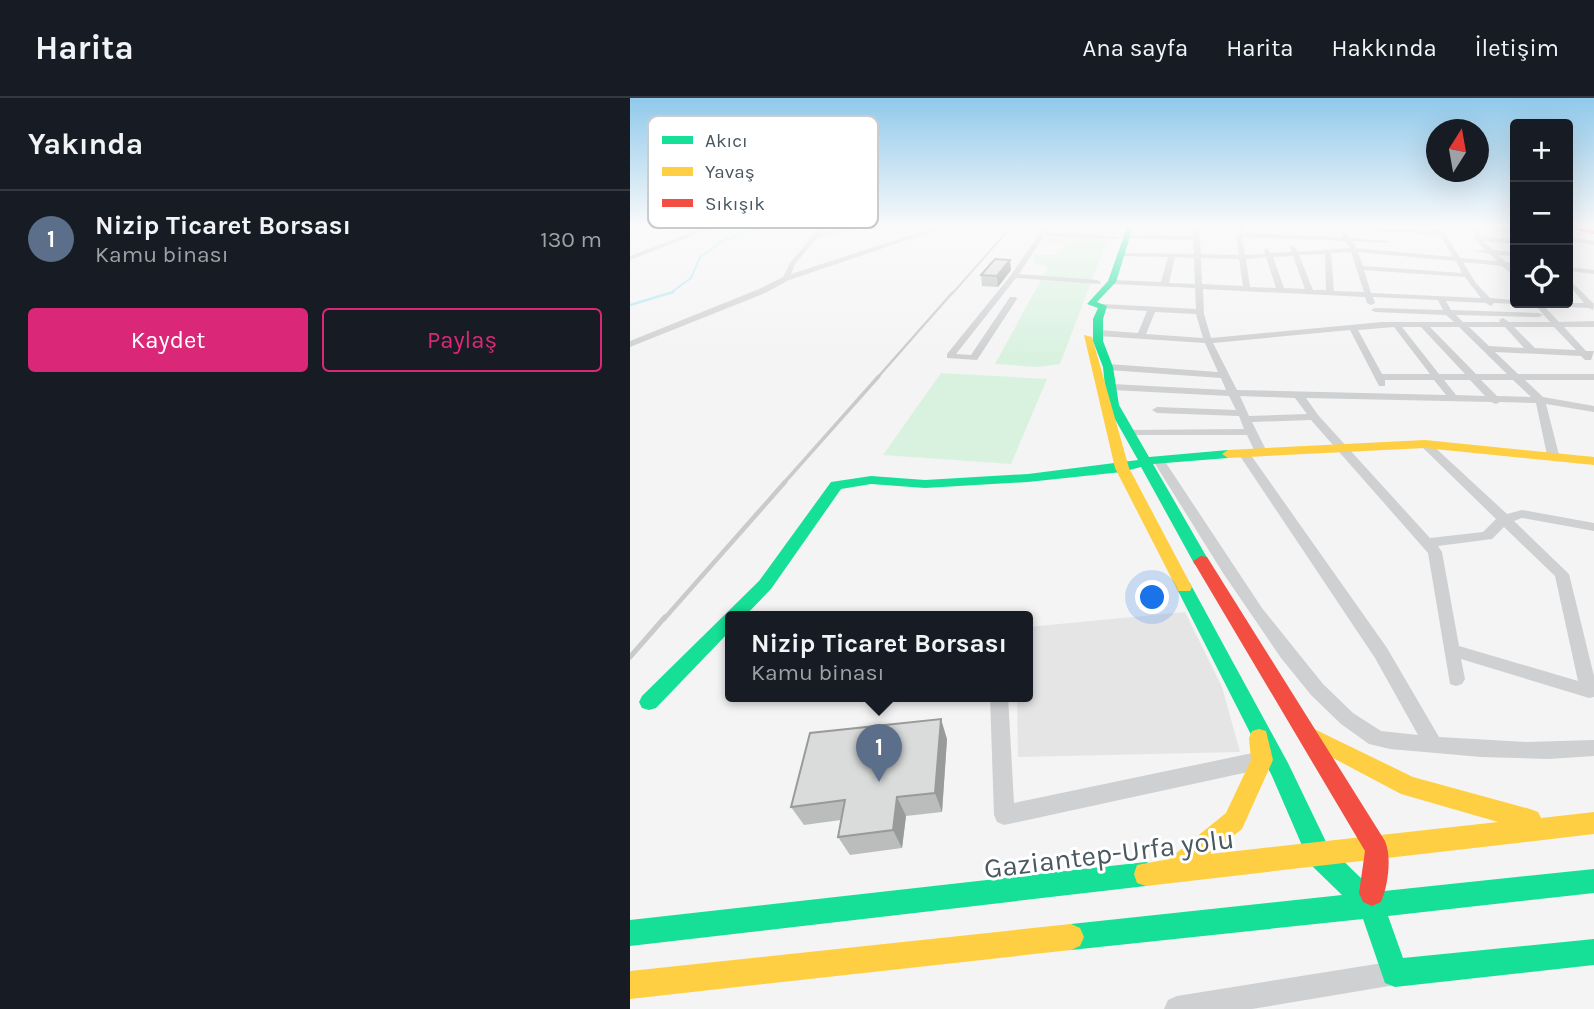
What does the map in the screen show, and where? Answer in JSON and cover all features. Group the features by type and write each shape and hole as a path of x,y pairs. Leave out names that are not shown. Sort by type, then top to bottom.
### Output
{"main road":[{"path":"1109,270 1086,327 1088,350 1122,468 1256,723 1319,855 1371,905"},
{"path":"1112,270 1091,304 1103,306 1098,319 1098,341 1108,367 1113,405 1129,433 1151,460 1223,600 1377,849 1371,905 1395,974 1594,952"},
{"path":"739,611 765,585 836,485 871,480 925,484 1028,478 1122,468 1151,460 1341,446 1425,444 1594,461"},
{"path":"649,702 725,625"},
{"path":"1169,872 1234,821 1262,760 1256,723"},
{"path":"1306,734 1409,787 1488,811 1566,826"},
{"name":"Gaziantep-Urfa yolu","path":"630,933 1594,823"},
{"path":"630,985 1594,881"}],"street":[{"path":"786,278 790,270"},
{"path":"630,344 812,270"},
{"path":"1013,299 974,358 950,356 1018,270"},
{"path":"1141,336 1168,270"},
{"path":"1197,270 1200,313 1208,341 1261,452"},
{"path":"1244,270 1247,290"},
{"path":"1274,270 1281,291"},
{"path":"1302,270 1310,292"},
{"path":"1329,270 1331,293"},
{"path":"1361,270 1367,295 1382,325"},
{"path":"1367,270 1399,278 1467,275"},
{"path":"1395,270 1409,297"},
{"path":"1464,270 1505,324 1532,351"},
{"path":"1573,270 1594,272"},
{"path":"1014,276 1198,288 1510,302"},
{"path":"1573,286 1592,307"},
{"path":"1440,298 1449,313 1540,400 1553,455"},
{"path":"1103,306 1200,313"},
{"path":"1573,306 1592,307"},
{"path":"1541,308 1589,354 1594,364"},
{"path":"1375,310 1547,315"},
{"path":"1422,324 1469,376 1496,401"},
{"path":"1099,333 1208,341 1382,325 1594,324"},
{"path":"1396,325 1454,399"},
{"path":"1353,328 1381,377 1385,396"},
{"path":"1488,349 1589,354"},
{"path":"1108,367 1225,375"},
{"path":"1381,377 1594,377"},
{"path":"1112,387 1233,394 1297,393 1496,401 1540,400 1594,410"},
{"path":"1297,393 1314,417 1435,552 1456,679"},
{"path":"1157,410 1243,416 1314,417"},
{"path":"1129,433 1250,432"},
{"path":"1425,444 1562,574 1589,691 1451,650"},
{"path":"1244,453 1381,653 1434,746"},
{"path":"1151,460 1310,681 1346,720 1379,739 1434,746 1550,751 1594,748"},
{"path":"1427,543 1487,536 1504,519 1522,514 1594,527"},
{"path":"999,702 1004,815 1262,760"},
{"path":"1177,1009 1395,974"}],"shaded area":[{"path":"1185,612 1222,687 1240,752 1018,757 1017,702 1033,702 1033,627"}],"green space":[{"path":"1047,270 1096,270 1060,364 1038,367 995,364"},
{"path":"941,373 1047,379 1011,464 883,455"}],"building":[{"path":"986,270 1002,270 997,276 981,275"},
{"path":"941,719 935,793 897,797 893,830 838,837 845,800 791,807 810,733"}],"waterway":[{"path":"671,293 691,278 695,270"},
{"path":"630,305 671,293"}],"railway":[{"path":"952,294 974,270"},
{"path":"878,377 953,292"},
{"path":"783,484 879,376"},
{"path":"664,619 785,482"},
{"path":"630,657 665,617"}],"traffic: fast":[{"path":"1116,270 1112,282 1091,304 1103,306 1098,319 1098,341 1108,367 1113,405 1201,561"},
{"path":"739,611 765,585 836,485 871,480 925,484 1028,478 1122,468 1158,459 1228,454"},
{"path":"1184,587 1280,770 1319,855 1370,905"},
{"path":"649,702 725,625"},
{"path":"630,933 1146,874"},
{"path":"1071,937 1594,881"},
{"path":"1372,893 1371,905 1395,973 1594,952"}],"traffic: slow":[{"path":"1087,337 1122,468 1184,587"},
{"path":"1228,454 1425,444 1594,461"},
{"path":"1308,735 1409,787 1530,820"},
{"path":"1179,864 1234,821 1262,760 1259,738"},
{"path":"1146,874 1594,823"},
{"path":"630,985 1071,937"}],"traffic: jam":[{"path":"1201,561 1377,849 1372,893"}],"place":[{"name":"Nizip Ticaret Borsası","path":"879,782"}]}
